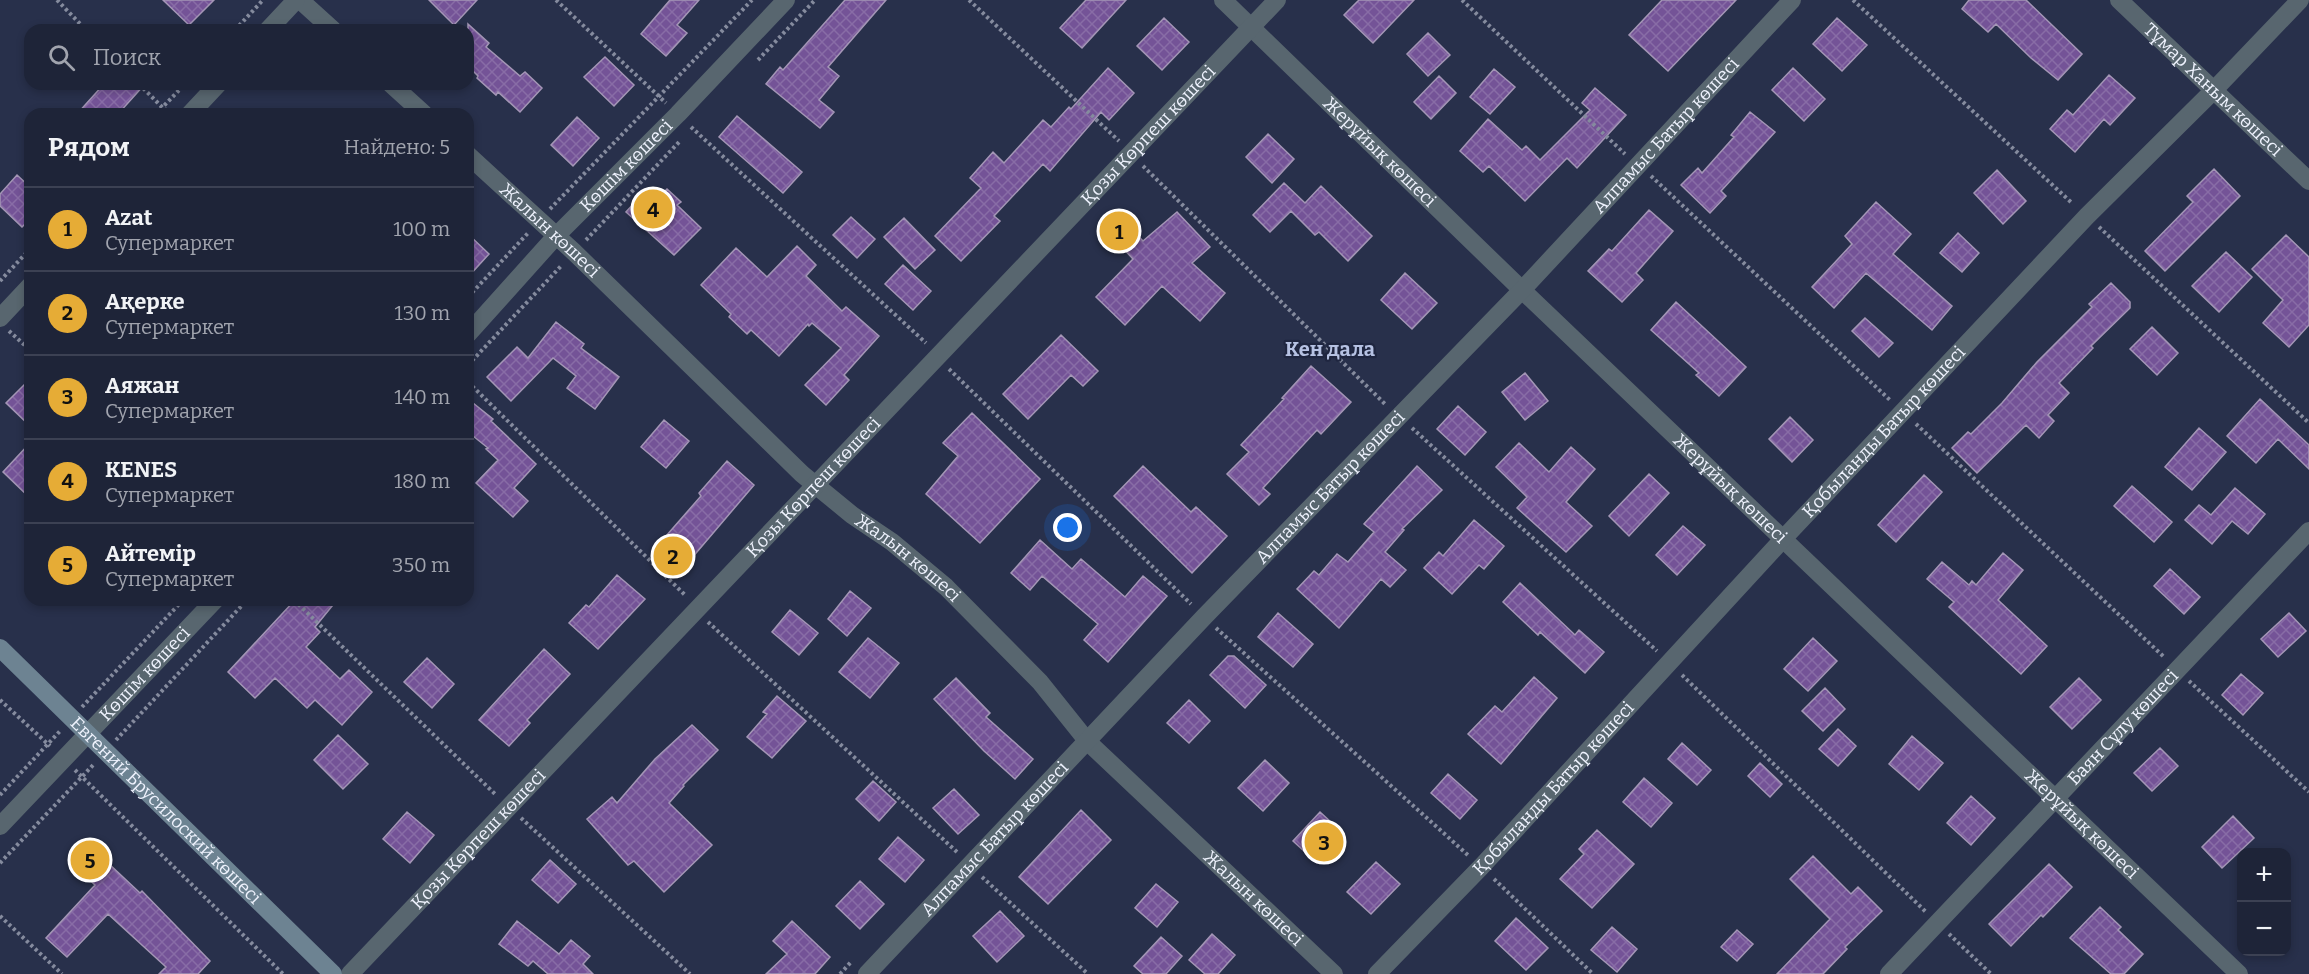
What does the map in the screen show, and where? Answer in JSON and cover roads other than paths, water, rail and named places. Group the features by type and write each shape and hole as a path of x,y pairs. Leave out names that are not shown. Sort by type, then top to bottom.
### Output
{"main road":[{"name":"Евгений Брусилоский көшесі","path":"0,648 333,974"}],"street":[{"path":"274,24 298,0 326,24"},
{"name":"Көшім көшесі","path":"474,326 556,236 678,114 786,0"},
{"name":"Жерұйық көшесі","path":"1223,0 1522,291 2239,974"},
{"name":"Қозы Көрпеш көшесі","path":"350,974 1277,0"},
{"name":"Алпамыс Батыр көшесі","path":"867,974 969,864 1088,742 1203,617 1522,291 1791,0"},
{"name":"Тұмар Ханым көшесі","path":"2119,0 2309,181"},
{"name":"Қобыланды Батыр көшесі","path":"1377,974 1481,867 1783,539 2087,216 2214,90 2300,0"},
{"path":"196,108 212,90"},
{"path":"398,90 417,108"},
{"name":"Жалын көшесі","path":"474,160 574,252 816,485 852,515 892,542 946,587 1040,682 1088,742 1334,974"},
{"path":"4,323 24,295"},
{"name":"Баян Сұлу көшесі","path":"1889,974 2309,531"},
{"name":"Көшім көшесі","path":"0,826 209,606"}],"place":[{"name":"KENES","path":"653,209"},
{"name":"Azat","path":"1119,231"},
{"name":"Ақерке","path":"673,556"},
{"name":"Аяжан","path":"1324,842"},
{"name":"Айтемір","path":"90,860"}],"district":[{"name":"Кен дала","path":"1330,349"}]}
